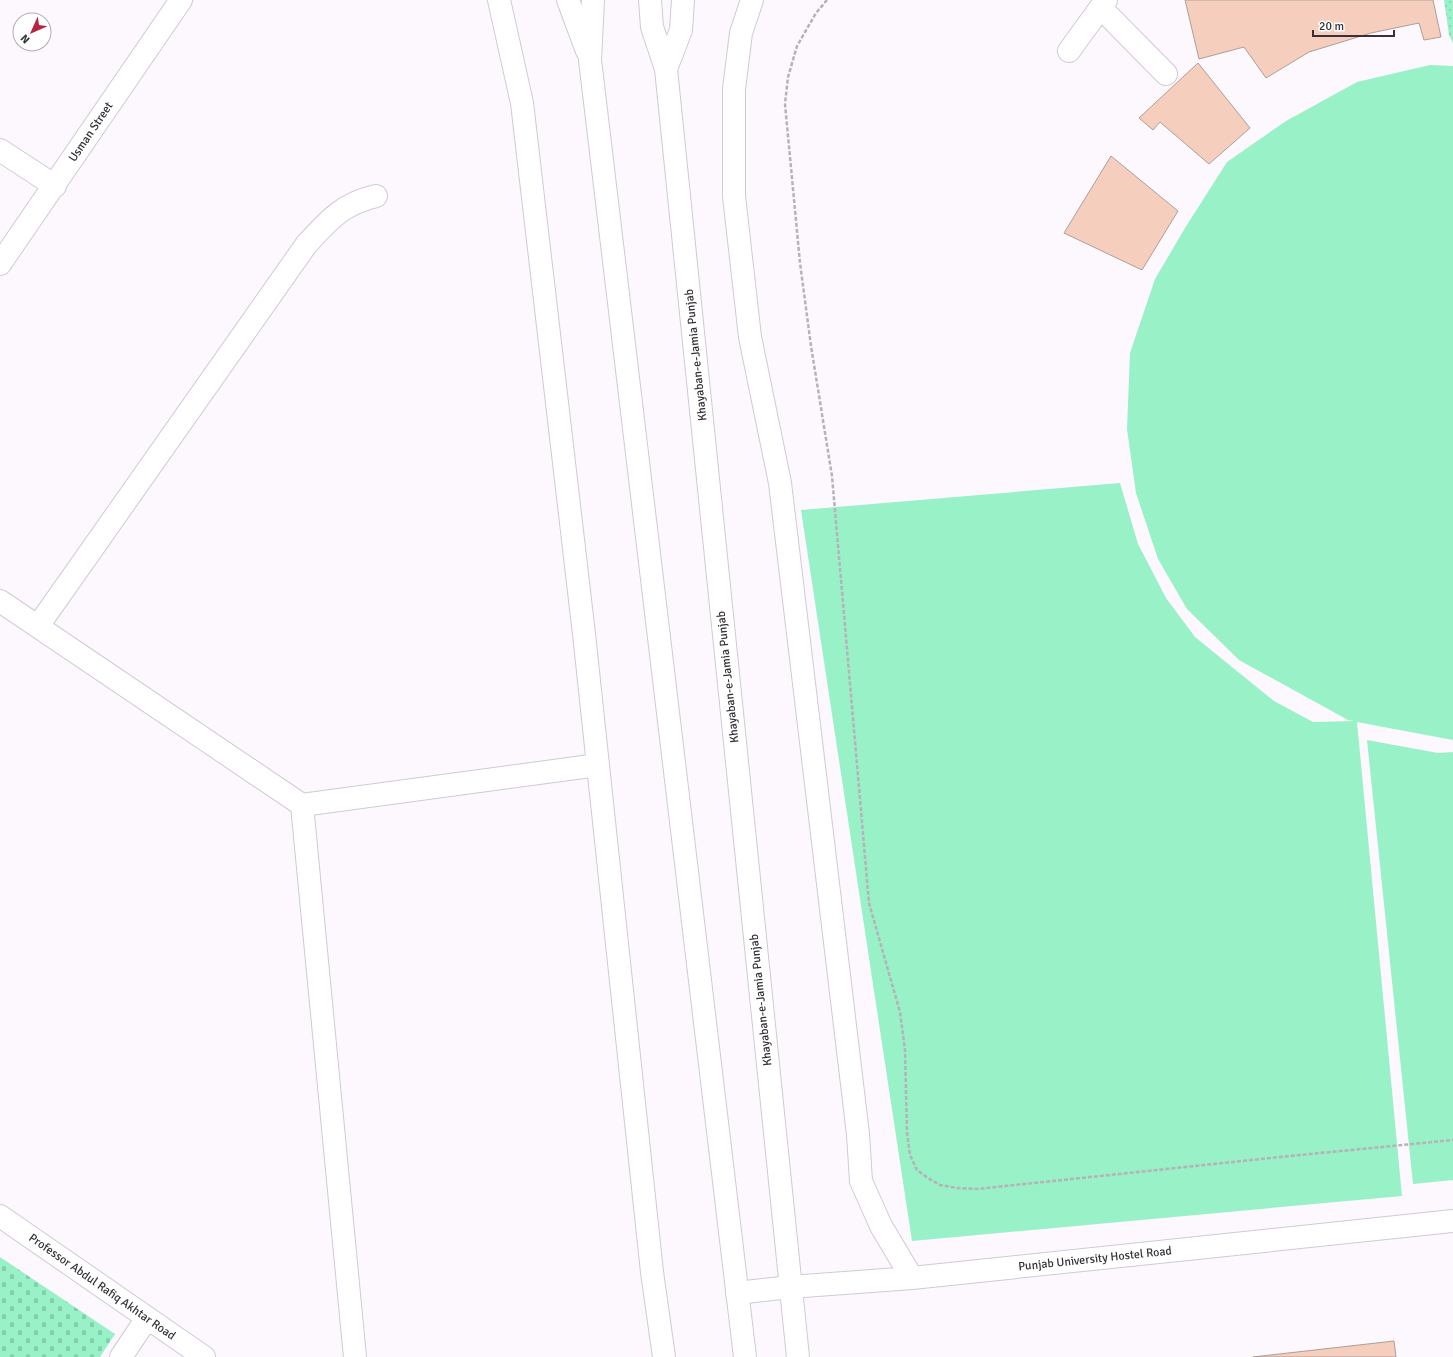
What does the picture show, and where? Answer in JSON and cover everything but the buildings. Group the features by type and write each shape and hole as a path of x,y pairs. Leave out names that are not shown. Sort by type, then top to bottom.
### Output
{"street":[{"name":"Usman Street","path":"0,264 55,186 181,0"},
{"path":"499,0 522,104 598,765 652,1272 664,1357"},
{"path":"568,0 590,60"},
{"path":"593,0 590,60 745,1357"},
{"name":"Khayaban-e-Jamia Punjab","path":"650,0 652,27 666,69 798,1357"},
{"path":"666,69 681,30 684,0"},
{"path":"752,0 741,33 734,90 734,196 750,337 780,483 857,1126 861,1181 881,1226 912,1278"},
{"path":"1069,51 1104,4 1166,74"},
{"path":"0,150 55,186"},
{"path":"38,626 306,245 326,223 346,207 360,200 376,196"},
{"path":"0,601 302,805 598,765"},
{"path":"302,805 355,1357"},
{"name":"Professor Abdul Rafiq Akhtar Road","path":"0,1216 204,1357"},
{"name":"Punjab University Hostel Road","path":"737,1293 790,1287 912,1278 1453,1221"},
{"path":"121,1357 147,1318"}],"path":[{"path":"827,0 816,13 797,46 788,77 785,104 800,263 811,346 832,476 868,903 900,1012 905,1050 907,1133 910,1155 917,1170 940,1185 977,1189 1264,1158 1453,1140"}],"green space":[{"path":"1444,0 1453,0 1453,43 1449,35"},
{"path":"1430,65 1453,66 1453,740 1357,722 1402,1196 912,1241 801,510 1120,483 1138,544 1166,598 1195,637 1274,701 1313,722 1354,721 1348,720 1239,660 1187,609 1158,559 1136,493 1127,429 1130,353 1155,279 1227,162 1286,121 1357,82"},
{"path":"1367,740 1438,753 1453,752 1453,1180 1413,1184"},
{"path":"0,1257 115,1334 100,1357 0,1357"}]}
